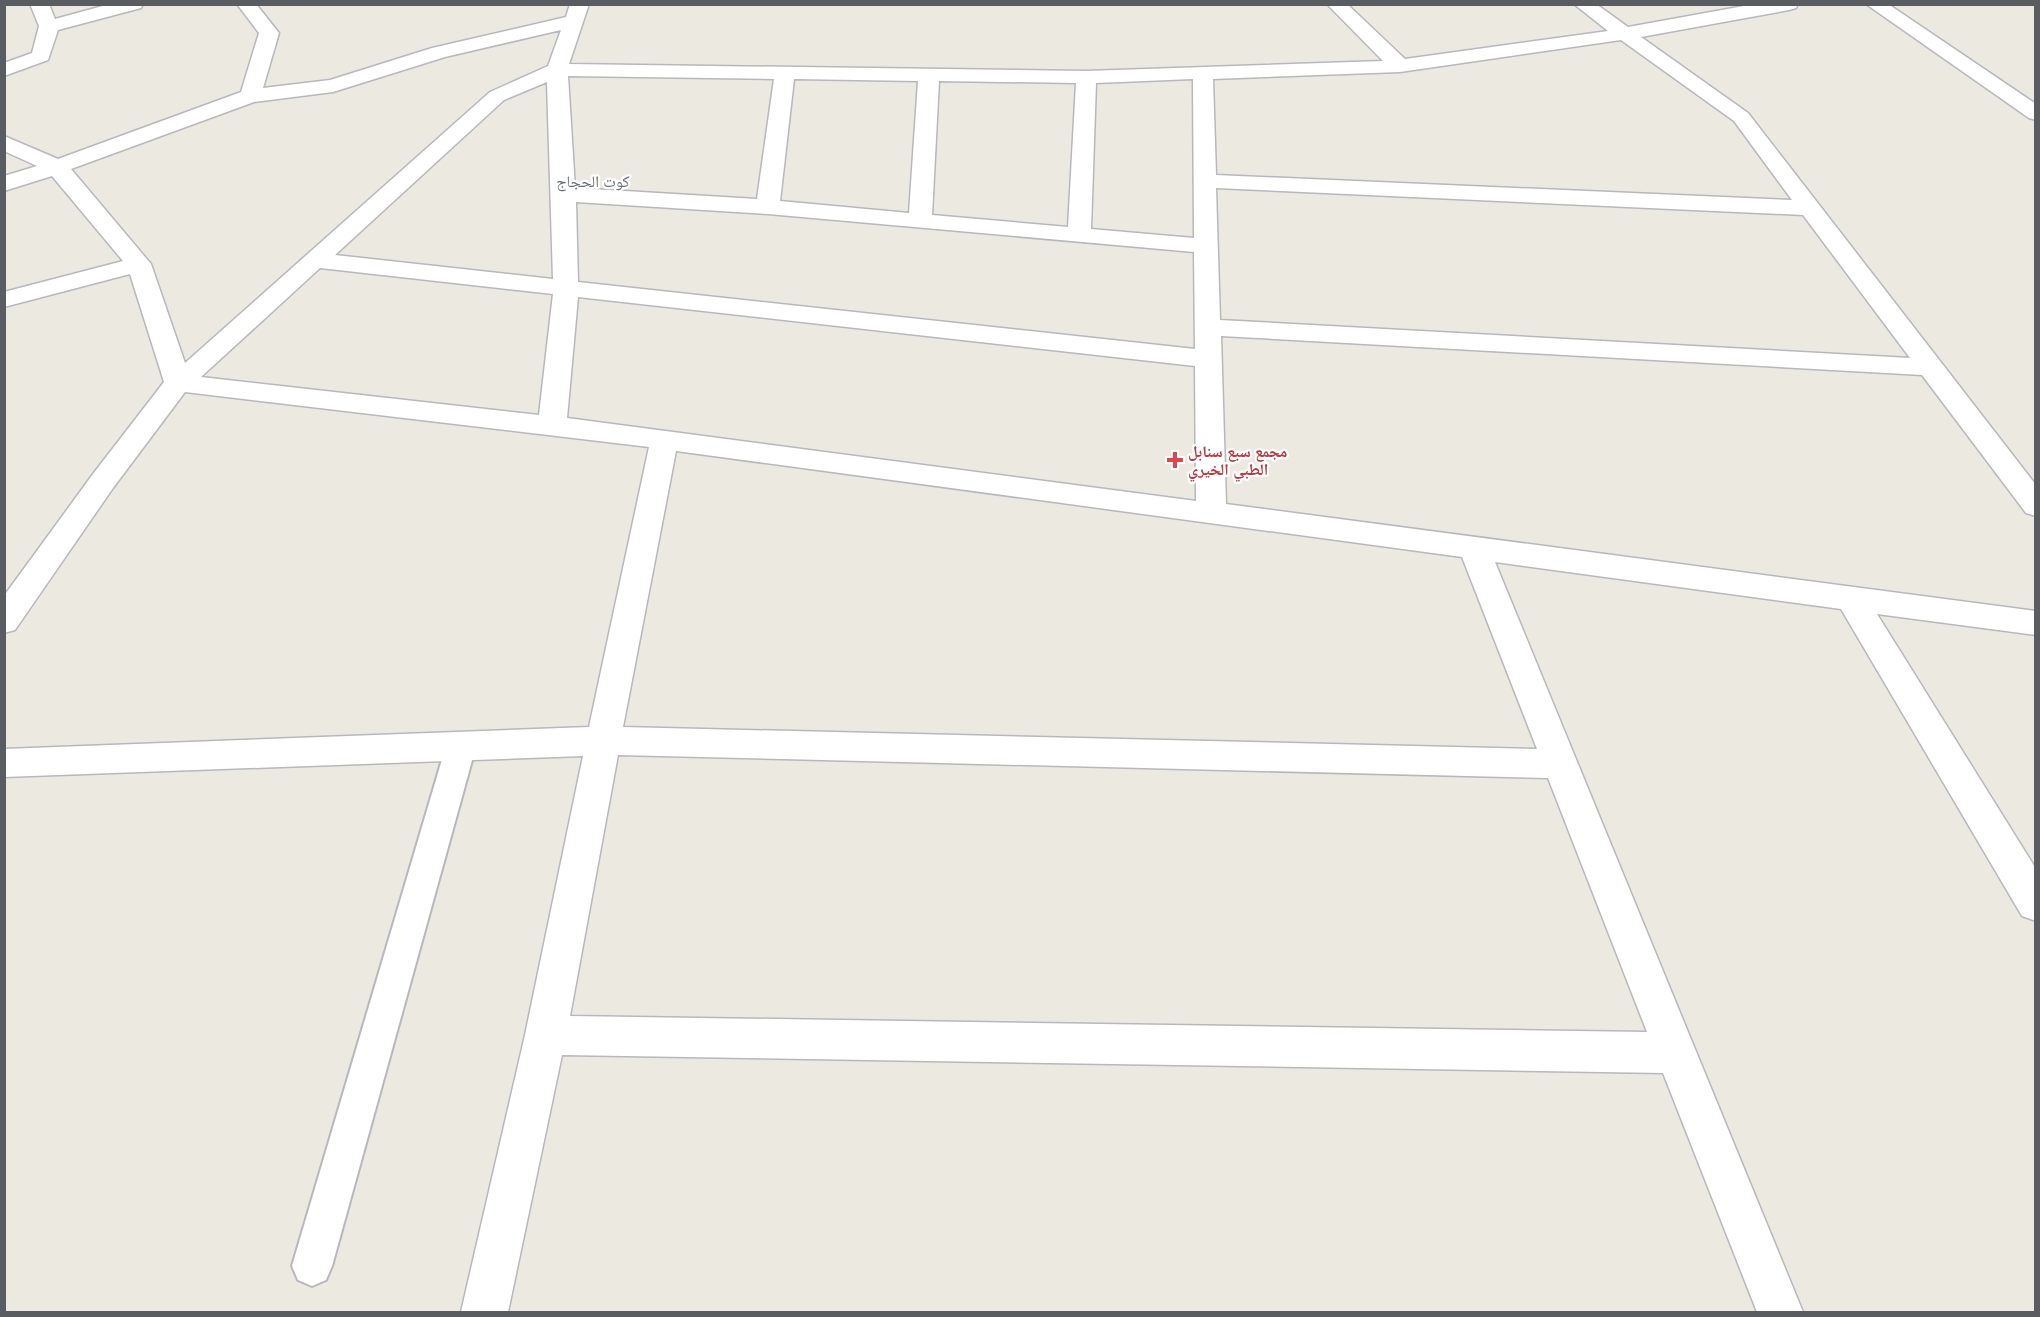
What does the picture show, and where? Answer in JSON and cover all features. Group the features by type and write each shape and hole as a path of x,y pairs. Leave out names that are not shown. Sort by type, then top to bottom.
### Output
{"street":[{"path":"4,70 41,56 49,26 39,4"},
{"path":"49,26 134,4"},
{"path":"246,4 268,33 250,96"},
{"path":"1336,4 1400,66"},
{"path":"1583,4 1741,117 2036,506"},
{"path":"6,616 178,382 498,96 557,70 1086,77 1400,66 1624,34 1789,4"},
{"path":"1875,4 2036,114"},
{"path":"4,184 57,167 250,96 333,86 439,52 577,13"},
{"path":"552,425 566,289 564,194 557,70 577,13"},
{"path":"768,207 785,73"},
{"path":"1203,74 1211,514"},
{"path":"920,220 929,76"},
{"path":"1080,235 1086,77"},
{"path":"4,142 57,167 139,264 178,382"},
{"path":"1204,181 1809,208"},
{"path":"564,194 768,207 1206,246"},
{"path":"314,260 1208,359"},
{"path":"4,300 139,264"},
{"path":"1207,327 1930,367"},
{"path":"178,382 552,425 2036,623"},
{"path":"484,1312 546,1035 664,441"},
{"path":"1474,549 1780,1312"},
{"path":"1851,598 2036,904"},
{"path":"4,763 603,741 1560,764"},
{"path":"546,1035 1676,1053"}],"lane":[{"path":"312,1266 461,746"}],"place":[{"name":"مجمع سبع سنابل الطبي الخيري","path":"1175,460"}],"district":[{"name":"كوت الحجاج","path":"593,181"}]}
